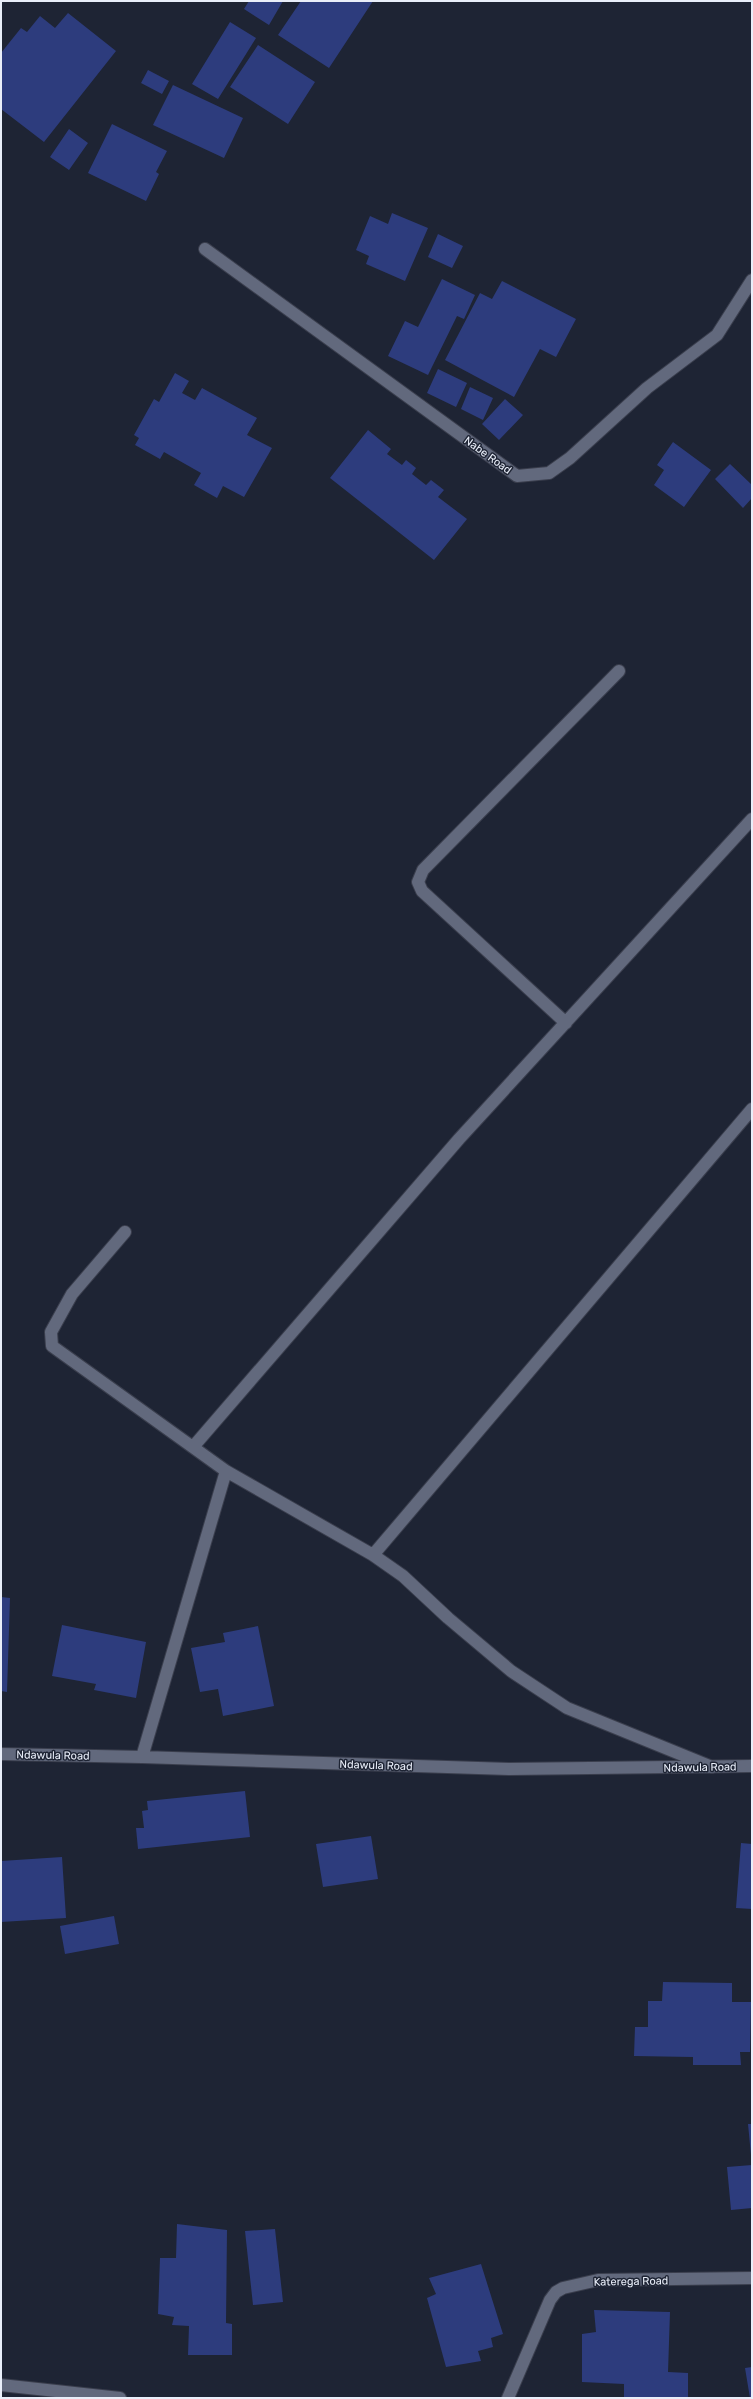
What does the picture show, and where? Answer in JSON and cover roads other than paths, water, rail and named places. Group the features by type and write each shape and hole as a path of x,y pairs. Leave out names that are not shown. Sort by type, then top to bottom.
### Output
{"street":[{"name":"Nabe Road","path":"205,249 517,476 549,473 570,458 647,388 717,335 752,280"},
{"path":"566,1022 422,891 418,882 423,870 619,671"},
{"path":"192,1447 459,1139 752,819"},
{"path":"373,1555 752,1109"},
{"path":"125,1232 72,1294 51,1332 52,1346 226,1471 373,1555 403,1576 448,1618 511,1671 567,1708 712,1767"},
{"path":"142,1756 226,1471"},
{"name":"Ndawula Road","path":"1,1754 142,1756 509,1769 752,1766"},
{"name":"Katerega Road","path":"508,2398 550,2300 556,2292 563,2288 598,2280 752,2278"},
{"path":"1,2385 120,2398"}]}
